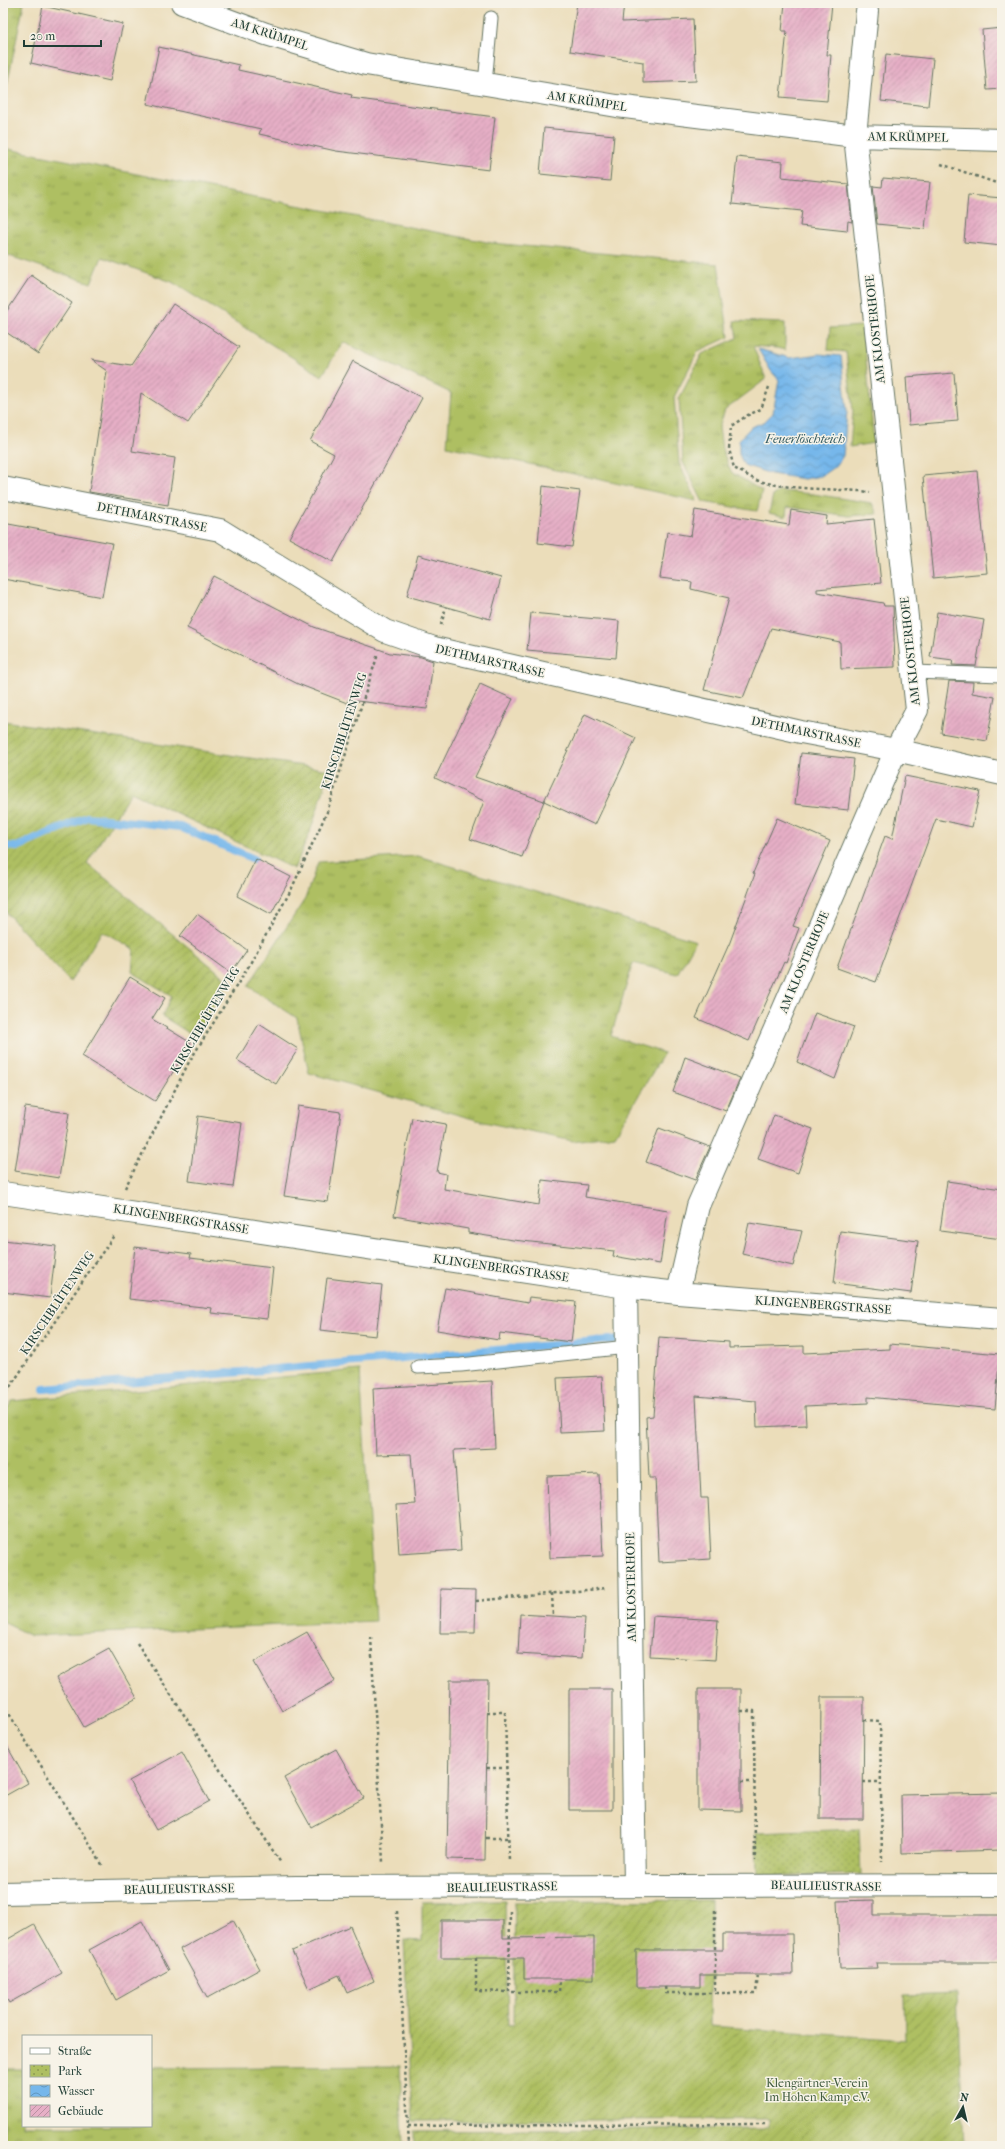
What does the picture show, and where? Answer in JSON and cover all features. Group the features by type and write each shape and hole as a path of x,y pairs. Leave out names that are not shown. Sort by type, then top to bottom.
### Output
{"street":[{"name":"AM KRÜMPEL","path":"182,3 266,34 366,64 485,84 617,106 855,136 1002,140"},
{"name":"AM KLOSTERHOFE","path":"678,1293 698,1206 896,750 917,710 892,494 855,136 867,11"},
{"name":"DETHMARSTRASSE","path":"3,488 220,530 385,630 434,648 801,732 896,750 1002,774"},
{"name":"KLINGENBERGSTRASSE","path":"3,1193 626,1287 678,1293 1002,1318"},
{"name":"AM KLOSTERHOFE","path":"626,1287 635,1886"},
{"name":"BEAULIEUSTRASSE","path":"3,1893 297,1887 755,1885 882,1887 1002,1886"}],"lane":[{"path":"485,84 491,18"},
{"path":"913,672 1002,674"},
{"path":"418,1367 461,1365 627,1347"}],"path":[{"path":"769,387 761,409 748,415 732,426 729,449 734,468 758,481 798,489 842,489 892,494"},
{"name":"KIRSCHBLÜTENWEG","path":"3,1397 121,1225 122,1194 189,1062 247,969 287,897 327,812 385,630"},
{"path":"476,1601 631,1586"},
{"path":"552,1593 553,1616"},
{"path":"137,1643 297,1887"},
{"path":"3,1704 118,1891"},
{"path":"741,1711 754,1711 755,1885"},
{"path":"487,1712 505,1712 507,1838 510,1887 509,1992"},
{"path":"864,1720 880,1721 882,1887"},
{"path":"487,1768 506,1768"},
{"path":"741,1782 754,1782"},
{"path":"863,1782 880,1782"},
{"path":"486,1838 507,1838"},
{"path":"715,1886 715,1993"},
{"path":"476,1958 476,1991 559,1992 560,1979"},
{"path":"665,1987 666,1993 756,1993 758,1975"},
{"path":"408,2126 765,2124"}],"green space":[{"path":"3,3 24,3 3,104"},
{"path":"3,148 492,243 718,264 729,337 698,351 674,397 679,463 697,501 447,446 451,393 343,342 322,376 172,282 102,257 91,283 3,254"},
{"path":"734,321 785,323 785,350 753,346 766,379 725,410 719,427 722,449 731,472 762,491 757,511 703,502 683,462 679,399 702,354 737,338"},
{"path":"863,326 874,443 850,447 853,411 846,352 828,350 830,328"},
{"path":"780,491 813,494 872,503 877,514 849,516 787,507 786,517 769,513 773,495"},
{"path":"3,721 330,770 310,832 294,869 131,792 87,863 229,981 194,1036 162,1016 172,996 132,972 134,949 102,931 70,982 3,909"},
{"path":"418,856 696,941 677,974 633,963 611,1036 664,1053 615,1135 573,1141 484,1122 309,1073 297,1018 248,986 305,899 318,862"},
{"path":"360,1370 375,1621 31,1636 3,1622 3,1415 12,1401"},
{"path":"859,1829 861,1874 757,1877 756,1833"},
{"name":"Klengärtner-Verein Im Hohen Kamp e.V.","path":"711,1900 710,2026 906,2040 905,1996 957,1994 964,2146 414,2146 414,2131 769,2128 769,2119 413,2121 404,1940 422,1941 422,1902 505,1901 508,2025 513,2025 515,1902"},
{"path":"400,2066 403,2146 3,2146 3,2069 22,2069 22,2127 152,2127 152,2068"}],"water":[{"name":"Feuerlöschteich","path":"758,349 790,358 819,354 841,356 847,411 843,456 834,467 821,476 804,479 771,474 744,465 739,454 739,440 751,427 764,422 773,413 779,380 771,371"}],"building":[{"path":"577,3 624,3 622,22 693,19 696,81 643,83 643,62 570,51"},
{"path":"785,3 832,3 827,55 831,55 827,101 780,97 787,31 782,31"},
{"path":"43,6 123,24 110,81 31,63"},
{"path":"1002,28 1002,89 987,90 982,30"},
{"path":"159,47 239,65 238,70 352,95 351,98 495,117 489,170 336,151 259,134 261,129 147,104"},
{"path":"886,54 933,59 928,106 881,101"},
{"path":"544,128 614,135 610,181 540,174"},
{"path":"737,157 783,162 782,177 848,184 852,222 848,221 847,231 800,226 802,211 732,204"},
{"path":"883,178 930,182 925,229 877,224 873,186 882,187"},
{"path":"968,195 1002,198 1002,246 964,242"},
{"path":"31,275 72,303 38,354 3,330 3,317"},
{"path":"173,304 239,347 188,423 141,393 132,451 175,458 168,505 89,492 107,371 91,360 131,366"},
{"path":"353,361 422,398 333,562 289,538 334,454 310,441"},
{"path":"954,373 958,421 909,425 906,377"},
{"path":"977,471 987,573 933,578 923,476"},
{"path":"543,486 580,491 572,547 538,543"},
{"path":"695,510 789,525 791,510 827,516 826,524 874,519 881,583 817,589 817,592 883,603 884,606 893,606 895,667 841,669 840,642 771,628 743,698 704,690 729,598 691,589 692,582 660,578 667,532 691,536"},
{"path":"3,523 112,543 102,597 3,579"},
{"path":"418,555 501,578 490,619 407,596"},
{"path":"214,576 314,627 390,653 421,657 433,661 427,709 348,700 347,703 298,684 187,628"},
{"path":"937,612 984,620 976,666 952,665 953,660 930,657"},
{"path":"531,613 619,621 616,658 527,650"},
{"path":"949,681 973,682 972,693 995,697 987,741 941,733"},
{"path":"480,684 513,699 475,777 544,801 522,857 470,839 484,801 435,778"},
{"path":"585,714 636,738 595,825 544,801"},
{"path":"801,753 854,759 848,810 795,804"},
{"path":"905,776 980,791 972,827 936,819 876,982 837,968 885,836 892,839"},
{"path":"777,818 830,841 793,926 799,928 786,963 784,962 749,1041 696,1018 730,942 755,874 753,873"},
{"path":"256,859 291,877 271,914 237,896"},
{"path":"197,914 247,950 231,973 180,936"},
{"path":"130,977 165,998 152,1019 191,1043 155,1101 82,1056"},
{"path":"815,1013 854,1027 835,1079 797,1062"},
{"path":"259,1024 298,1049 276,1084 237,1060"},
{"path":"685,1057 740,1078 726,1111 673,1092"},
{"path":"298,1106 341,1112 328,1202 284,1196"},
{"path":"25,1107 69,1113 59,1178 15,1171"},
{"path":"774,1115 813,1129 798,1173 758,1159"},
{"path":"198,1116 242,1123 233,1187 189,1181"},
{"path":"412,1118 446,1124 437,1172 446,1174 444,1189 539,1205 542,1180 587,1185 585,1197 668,1210 660,1264 613,1256 614,1251 513,1240 468,1233 468,1229 394,1216"},
{"path":"659,1128 710,1147 695,1180 646,1162"},
{"path":"947,1181 1002,1189 1002,1239 940,1231"},
{"path":"749,1223 802,1231 793,1266 742,1254"},
{"path":"840,1231 918,1241 911,1293 834,1283"},
{"path":"3,1240 56,1246 50,1298 3,1292"},
{"path":"135,1247 191,1254 190,1258 273,1268 267,1319 211,1313 212,1308 129,1299"},
{"path":"327,1278 382,1285 376,1336 320,1330"},
{"path":"445,1288 528,1303 529,1297 576,1302 571,1342 500,1333 499,1340 437,1330"},
{"path":"659,1337 729,1342 729,1348 804,1346 804,1353 890,1349 890,1344 1000,1354 995,1409 868,1397 868,1403 805,1406 806,1425 757,1427 756,1401 696,1396 701,1498 708,1498 711,1559 659,1562 655,1478 649,1478 646,1417 653,1416"},
{"path":"602,1376 605,1431 560,1433 557,1378"},
{"path":"492,1381 495,1448 454,1450 461,1550 399,1554 396,1505 415,1504 411,1454 376,1455 373,1388"},
{"path":"599,1474 603,1556 550,1558 547,1476"},
{"path":"441,1589 476,1590 475,1633 440,1633"},
{"path":"520,1614 585,1618 582,1658 518,1654"},
{"path":"653,1616 718,1620 715,1660 650,1656"},
{"path":"307,1632 335,1681 282,1711 254,1662"},
{"path":"109,1649 137,1698 84,1727 56,1678"},
{"path":"450,1680 488,1680 485,1860 447,1859"},
{"path":"569,1689 612,1689 612,1810 569,1810"},
{"path":"698,1689 741,1689 741,1811 698,1810"},
{"path":"821,1697 864,1697 863,1819 820,1819"},
{"path":"3,1739 28,1783 3,1797"},
{"path":"336,1749 364,1798 311,1827 284,1778"},
{"path":"182,1752 209,1801 156,1830 129,1781"},
{"path":"1002,1793 1002,1850 902,1853 901,1795"},
{"path":"874,1900 874,1915 1002,1915 1002,1963 876,1963 877,1968 840,1969 837,1901"},
{"path":"233,1920 260,1969 207,1998 180,1949"},
{"path":"441,1920 503,1920 503,1938 594,1937 594,1979 524,1979 524,1958 441,1958"},
{"path":"142,1921 169,1970 116,2000 89,1950"},
{"path":"34,1924 62,1973 9,2003 3,1992 3,1942"},
{"path":"350,1926 374,1981 347,1993 339,1975 309,1989 292,1951"},
{"path":"723,1934 792,1934 793,1975 700,1975 700,1987 636,1987 636,1950 723,1950"}],"waterway":[{"path":"3,846 17,847 87,817 180,827 254,859"},
{"path":"44,1389 621,1339"}]}
